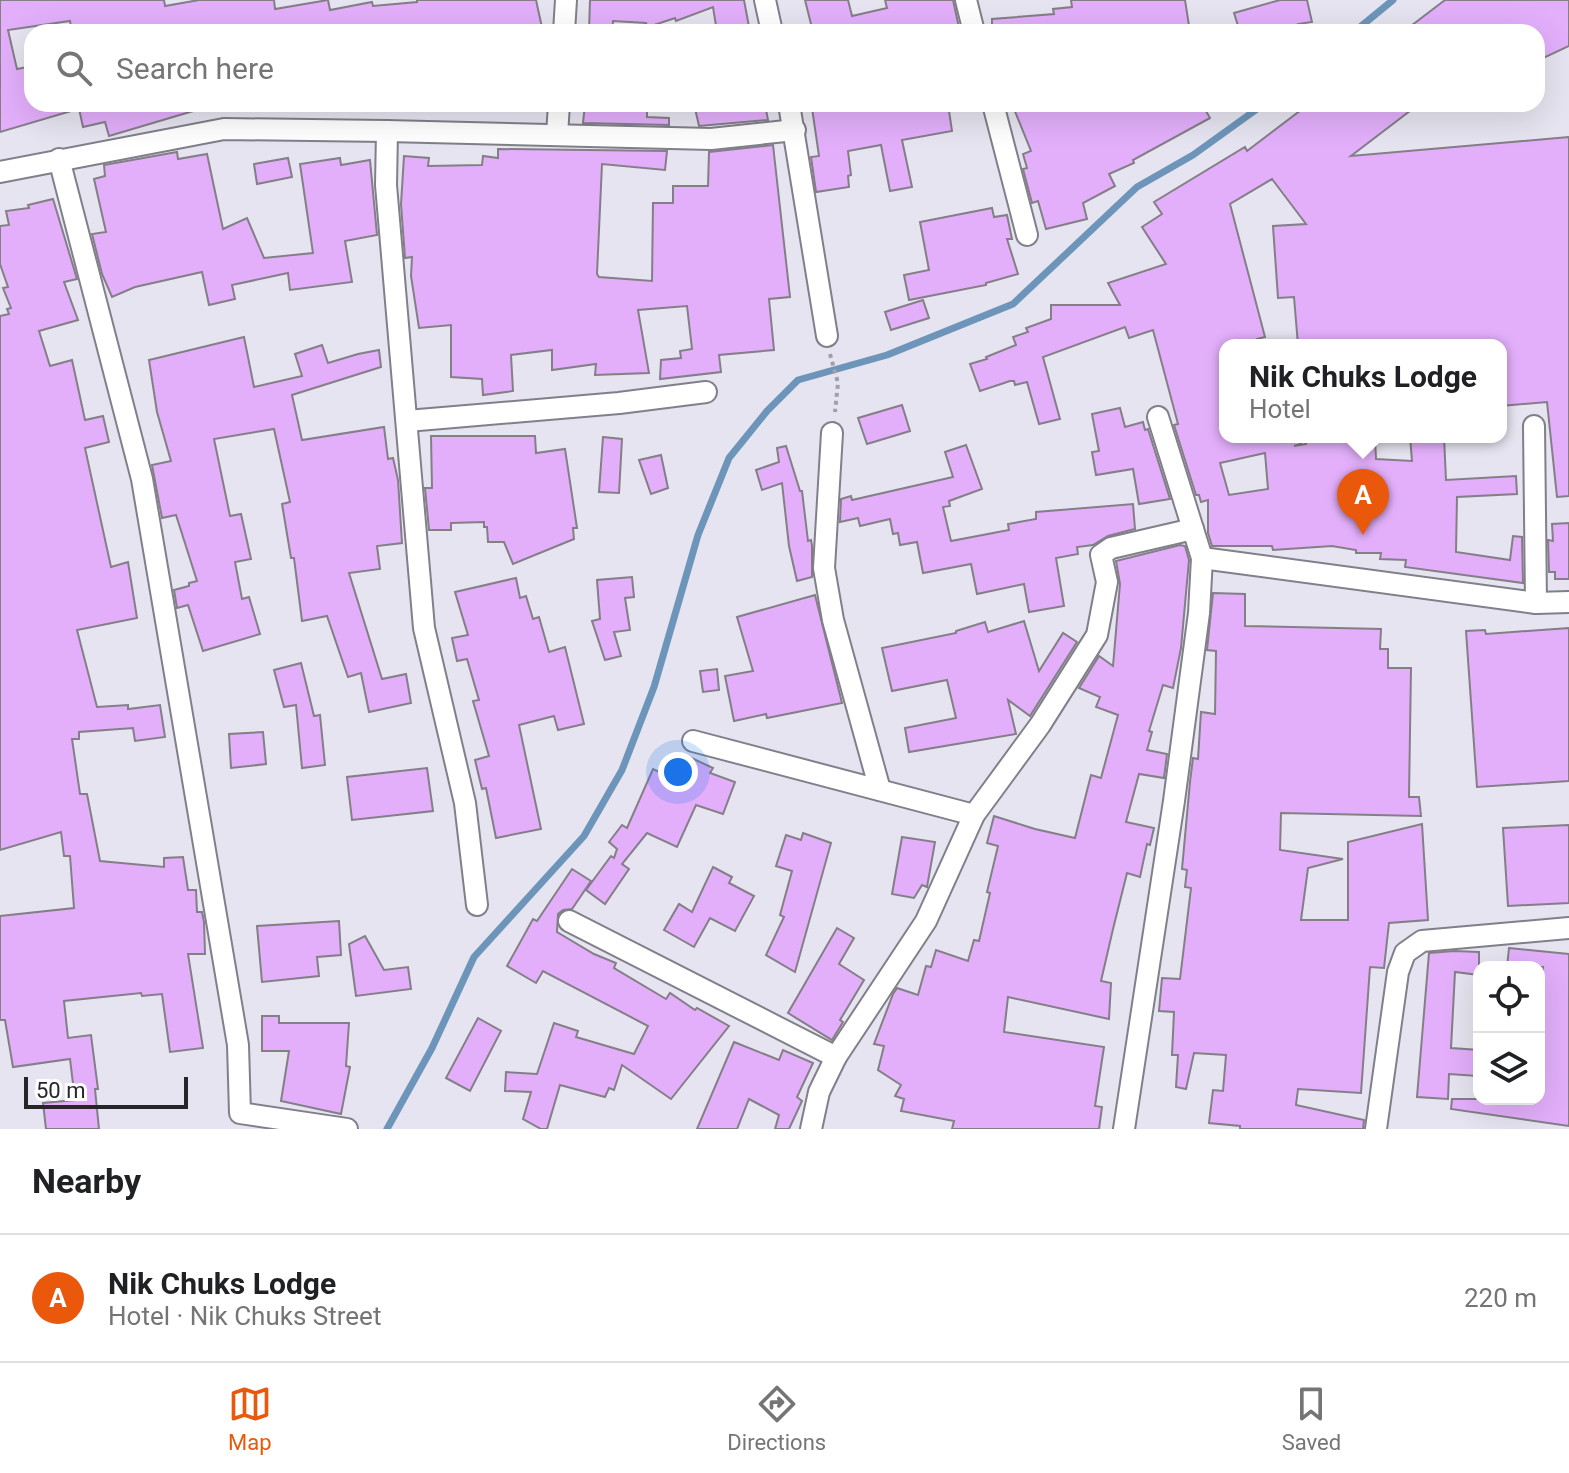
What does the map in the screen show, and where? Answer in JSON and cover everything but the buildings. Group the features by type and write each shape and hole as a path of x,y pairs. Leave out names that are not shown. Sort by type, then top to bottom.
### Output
{"street":[{"path":"564,24 566,0"},
{"path":"765,0 770,24"},
{"path":"966,0 972,24"},
{"path":"557,135 558,112"},
{"path":"791,112 827,336"},
{"path":"995,112 1027,235"},
{"path":"0,172 224,129 711,139 795,130"},
{"path":"387,131 386,185 424,628 465,803 477,905"},
{"path":"59,159 142,479 238,1045 240,1113 347,1129"},
{"path":"407,421 619,403 706,392"},
{"path":"1124,1129 1176,785 1199,613 1202,558 1158,417"},
{"path":"1534,426 1536,603"},
{"path":"832,433 824,568 833,620 880,790"},
{"path":"811,1129 819,1092 836,1057 926,921 974,815 1040,725 1097,635 1107,582 1101,555 1111,548 1193,529"},
{"path":"1202,558 1536,603 1569,602"},
{"path":"693,741 974,815"},
{"path":"569,921 836,1057"},
{"path":"1376,1129 1398,972 1405,953 1422,941 1569,928"}],"path":[{"path":"831,361 838,383 832,433"}],"waterway":[{"path":"1364,24 1393,0"},
{"path":"387,1129 432,1048 474,957 584,836 622,770 654,687 698,535 729,458 767,411 798,380 887,355 1013,304 1137,187 1193,155 1253,112"}],"place":[{"name":"Nik Chuks Lodge","path":"1363,535"}]}
